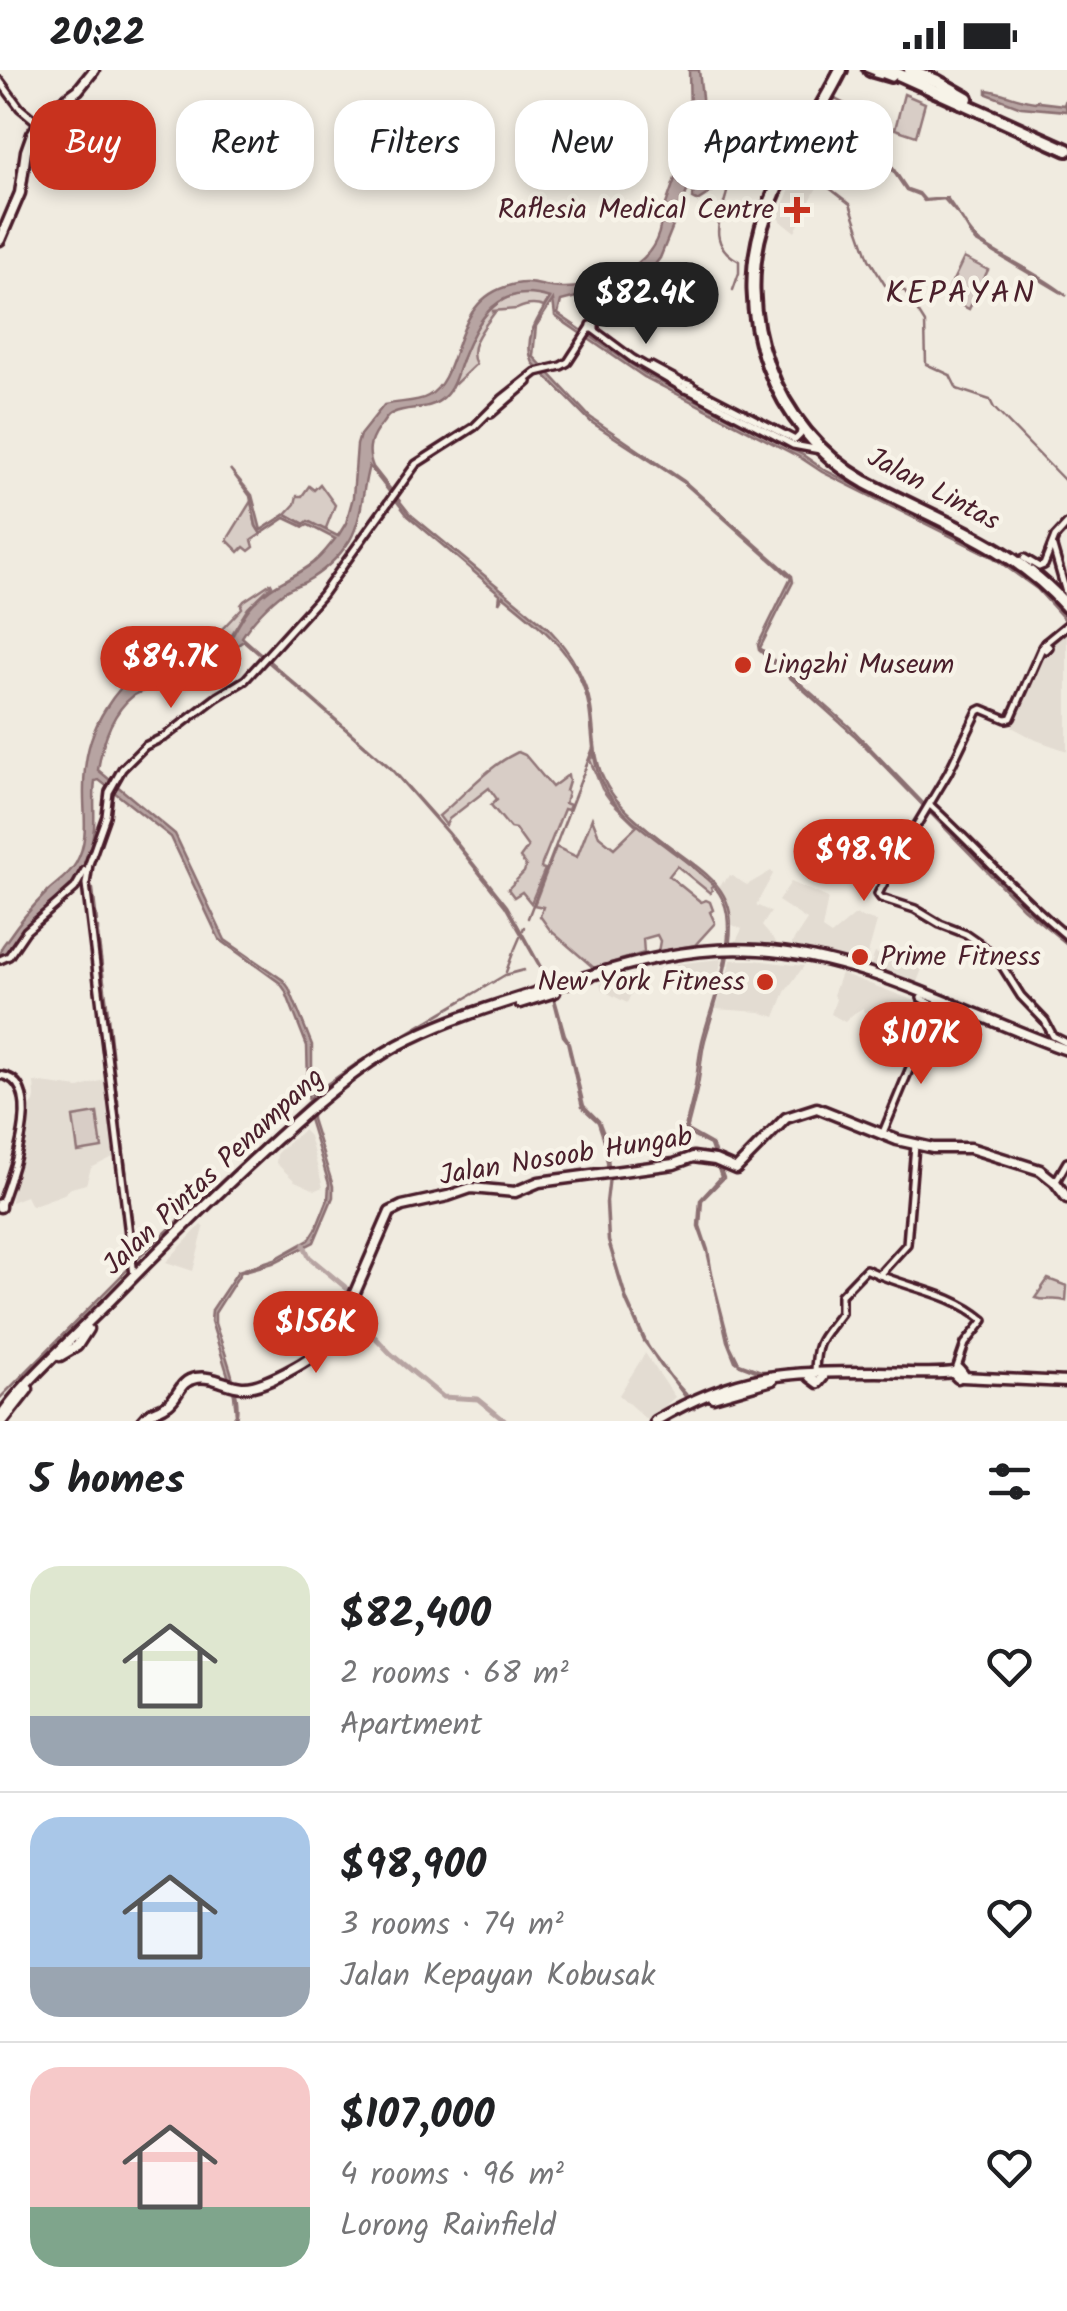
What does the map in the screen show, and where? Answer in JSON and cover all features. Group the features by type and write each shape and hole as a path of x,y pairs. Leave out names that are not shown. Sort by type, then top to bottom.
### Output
{"highway":[{"path":"874,70 990,114"},
{"path":"889,70 969,99"},
{"path":"900,70 1067,147"},
{"path":"910,70 1067,147"},
{"name":"Jalan Lintas","path":"842,74 766,214 757,249 754,293 767,364 778,390 812,442 850,473 1005,554 1040,579 1067,607"},
{"name":"Jalan Lintas","path":"761,335 782,388 812,442 880,484 1024,558 1067,596"},
{"path":"842,460 850,473"},
{"path":"996,542 1005,554"}],"main road":[{"path":"64,100 94,70"},
{"path":"0,240 20,192 30,140"},
{"name":"Jalan Pintas Penampang","path":"2,1419 125,1286 252,1160 372,1061 439,1027 638,961 679,953 761,950 827,960 882,978 1037,1043 1067,1049"},
{"name":"Jalan Pintas Penampang","path":"726,952 818,963 1067,1049"},
{"name":"Jalan Pintas Penampang","path":"2,1419 19,1392 311,1112 357,1077 439,1027"},
{"path":"1024,1034 1037,1043"},
{"path":"372,1061 383,1055 388,1057"},
{"name":"Jalan Nosoob Hungab","path":"142,1421 151,1411 168,1404 181,1385 190,1380 206,1378 252,1387 325,1348 337,1334 385,1219 393,1209 471,1188 515,1192 538,1182 674,1164 696,1157 737,1169 784,1120 812,1108 915,1145 976,1149 1040,1170 1067,1198"},
{"path":"852,1372 862,1376"},
{"path":"815,1373 959,1373"},
{"path":"654,1421 691,1403 752,1384 815,1373 959,1373 1067,1379"},
{"path":"665,1421 691,1403"}],"street":[{"path":"0,81 30,112"},
{"path":"133,1278 136,1272 83,884 106,816 110,789 122,768 140,750 238,686 322,595 416,464 474,427 506,395 544,371 568,362 592,330 789,443 812,442"},
{"path":"687,387 795,440 812,442"},
{"path":"795,440 802,427"},
{"path":"1067,524 1052,544 1067,596"},
{"path":"1024,558 1041,567 1052,554"},
{"path":"1067,625 1045,647 1011,718 978,711 966,740 878,895 979,943 999,961 1021,996 1067,1049"},
{"path":"929,807 1067,936"},
{"path":"0,960 9,956 26,931 83,884"},
{"path":"882,1135 934,1006 921,998"},
{"path":"929,1021 938,1007 950,1009"},
{"path":"0,1075 16,1082 24,1112 22,1134 1,1204"},
{"path":"879,1275 907,1242 915,1145"},
{"path":"1055,1182 1067,1162"},
{"path":"133,1263 138,1268 145,1266"},
{"path":"815,1373 818,1342 842,1313 841,1295 866,1269 925,1288 968,1307 984,1320 970,1336 960,1359 959,1373"}],"shaded area":[{"path":"689,70 699,70 702,100 690,100"},
{"path":"987,90 1028,101 1064,105 1065,102 1067,111 1021,107 987,94"},
{"path":"904,94 925,103 916,136 895,129"},
{"path":"893,168 907,189 925,200 947,198 960,217 944,199 924,201 906,190"},
{"path":"671,190 688,190 660,258 646,276 561,301 558,314 647,375 1003,560 1046,593 1067,622 1037,589 994,558 644,377 555,316 553,300 536,326 533,356 590,417 684,481 792,576 793,582 760,648 851,728 1002,885 1067,944 1023,908 854,735 759,650 791,578 683,482 591,422 533,363 530,337 550,298 516,295 492,308 475,331 447,394 432,405 387,416 372,439 371,461 410,514 548,628 563,646 585,685 598,764 612,794 648,829 705,873 726,900 731,928 727,960 687,1130 712,1144 724,1178 702,1200 700,1226 711,1270 698,1226 700,1200 721,1177 710,1145 684,1132 702,1041 724,963 727,914 719,893 709,881 630,818 609,795 596,765 584,689 568,658 503,596 499,603 500,594 408,516 369,466 357,522 346,546 318,574 272,602 242,637 392,769 449,833 507,906 551,985 568,1040 584,1106 599,1121 606,1139 610,1176 609,1241 627,1300 650,1349 626,1301 608,1241 609,1177 604,1140 598,1122 582,1107 550,985 505,906 390,768 244,641 214,668 168,673 125,703 109,730 98,770 175,834 225,940 283,980 312,1045 312,1119 333,1197 314,1242 273,1263 241,1272 215,1313 235,1387 237,1412 235,1421 231,1421 236,1414 234,1395 211,1321 212,1310 238,1271 275,1259 309,1240 328,1199 329,1184 309,1119 307,1046 285,990 219,939 171,837 99,780 95,781 91,847 79,875 0,956 18,924 76,863 84,835 84,777 89,746 96,726 120,689 137,674 156,665 203,661 217,655 259,598 313,564 335,539 285,518 261,534 250,496 230,469 252,495 261,530 286,514 338,536 353,497 360,435 384,405 423,398 439,386 466,324 487,296 523,283 565,288 613,278 641,261 651,249"},
{"path":"694,190 714,190 697,201"},
{"path":"790,190 816,190 795,232 778,216"},
{"path":"965,223 980,242 1067,296 975,241"},
{"path":"964,258 988,270 969,309 945,297"},
{"path":"527,292 550,297 544,307 529,305 492,311 495,312 475,344 476,364 453,383 471,339 487,313 511,296"},
{"path":"320,484 335,505 327,532 286,514 297,496 302,496 309,486 314,490"},
{"path":"251,501 261,534 252,540 254,547 249,551 244,547 239,552 227,540"},
{"path":"271,583 214,657 179,661 188,653 197,655 242,608 244,601"},
{"path":"1067,629 1067,751 1012,727 1043,656"},
{"path":"594,751 599,776 612,799 714,885 710,893 677,866 669,876 701,902 710,902 715,923 695,945 658,952 657,935 643,939 644,953 594,968 550,930 540,916 543,907 534,905 556,847 577,857 592,818 599,836 614,848 637,826 602,789 590,760"},
{"path":"518,752 552,787 568,775 569,781 565,803 570,805 568,810 564,809 542,864 545,869 531,903 522,892 514,897 508,889 524,872 526,866 520,858 528,847 491,805 497,799 489,788 446,825 439,816 487,773"},
{"path":"771,871 773,874 756,905 771,912 762,926 779,946 735,943 742,929 730,924 730,910 719,886 730,875 747,885"},
{"path":"791,882 828,898 822,929 831,935 855,915 877,922 865,965 792,948 807,920 778,901"},
{"path":"875,953 922,969 916,985 870,967"},
{"path":"721,959 719,974 677,979 676,964"},
{"path":"731,960 804,966 785,992 775,1017 716,1009"},
{"path":"841,973 931,1007 925,1023 907,1033 896,1029 894,1032 863,1008 845,1022 831,1014"},
{"path":"635,974 637,981 627,1003 602,990 600,984"},
{"path":"106,1079 115,1156 91,1168 86,1184 64,1194 31,1206 26,1196 11,1202 12,1179 28,1108 35,1097 34,1082 79,1088"},
{"path":"97,1113 102,1148 78,1152 73,1117"},
{"path":"303,1130 309,1136 323,1187 315,1190 295,1181 276,1163 277,1153"},
{"path":"201,1225 204,1228 193,1271 166,1262"},
{"path":"1048,1279 1067,1286 1066,1301 1035,1298"},
{"path":"714,1285 730,1345 739,1363 761,1371 814,1369 761,1373 740,1365 735,1361 727,1341"},
{"path":"645,1353 675,1397 665,1406 668,1410 648,1421 619,1395"}],"waterway":[{"path":"727,190 718,234 727,253 739,261 733,290"},
{"path":"832,190 850,204 869,259 885,285 905,291 925,323 926,364 950,375 957,389 990,400 1067,483"},
{"path":"528,918 595,743"},
{"path":"93,889 97,921"},
{"path":"98,934 108,1013"},
{"path":"514,951 520,937"},
{"path":"506,972 513,953"},
{"path":"140,1256 327,1084 505,975 524,970"},
{"path":"108,1016 117,1097"},
{"path":"118,1100 119,1113"},
{"path":"120,1115 122,1139"},
{"path":"123,1141 124,1150"},
{"path":"124,1153 136,1254"},
{"path":"304,1245 309,1257 356,1296 372,1334 391,1354 443,1397 478,1399 505,1421"},
{"path":"135,1261 139,1258"},
{"path":"0,1398 130,1267"}],"railway":[{"path":"860,70 1067,157"}],"place":[{"name":"Raflesia Medical Centre","path":"797,210"},
{"name":"Lingzhi Museum","path":"743,665"},
{"name":"Prime Fitness","path":"860,957"},
{"name":"New York Fitness","path":"765,982"}],"district":[{"name":"KEPAYAN","path":"961,294"}]}
